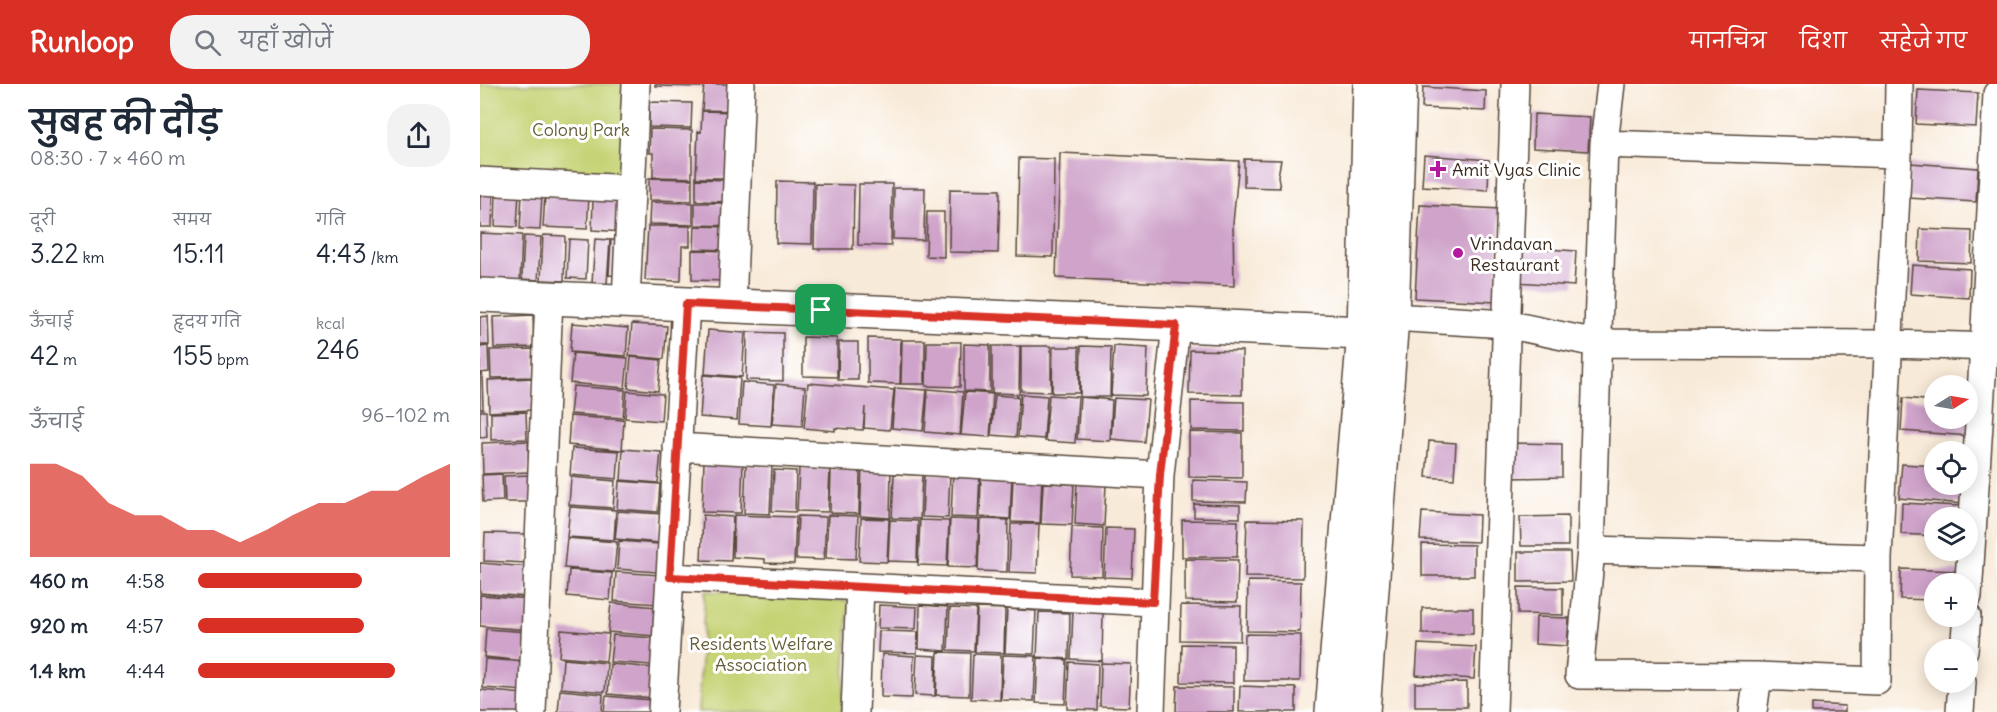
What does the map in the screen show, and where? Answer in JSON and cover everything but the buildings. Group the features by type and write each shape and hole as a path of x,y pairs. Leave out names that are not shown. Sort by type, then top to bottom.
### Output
{"main road":[{"path":"1332,712 1364,333 1370,84"},
{"path":"1363,712 1392,317 1400,84"},
{"path":"480,295 1364,333"}],"street":[{"path":"626,302 636,84"},
{"path":"732,306 741,84"},
{"path":"1493,712 1515,84"},
{"path":"1611,84 1604,144 1591,550 1579,675 1758,676 1877,681 1878,558 1899,154 1899,84"},
{"path":"1970,573 1991,347 1997,94"},
{"path":"1604,144 1899,154"},
{"path":"480,182 631,189"},
{"path":"532,712 549,298"},
{"path":"662,712 686,304"},
{"path":"1364,333 1392,317 1506,324 1596,343 1889,344 1991,347"},
{"path":"1150,712 1160,475 1176,325"},
{"path":"677,447 1160,475"},
{"path":"1591,550 1878,558"},
{"path":"670,577 1153,602"},
{"path":"855,712 860,587"},
{"path":"1753,712 1758,676"},
{"path":"1960,712 1961,693"}],"green space":[{"name":"Colony Park","path":"480,84 628,84 624,176 480,170"},
{"name":"Residents Welfare Association","path":"705,591 849,601 842,712 698,712"}],"place":[{"name":"Amit Vyas Clinic","path":"1438,169"},
{"name":"Vrindavan Restaurant","path":"1458,253"}],"route":[{"path":"686,304 821,310 1176,325 1160,475 1153,602 670,577 686,304"}]}
